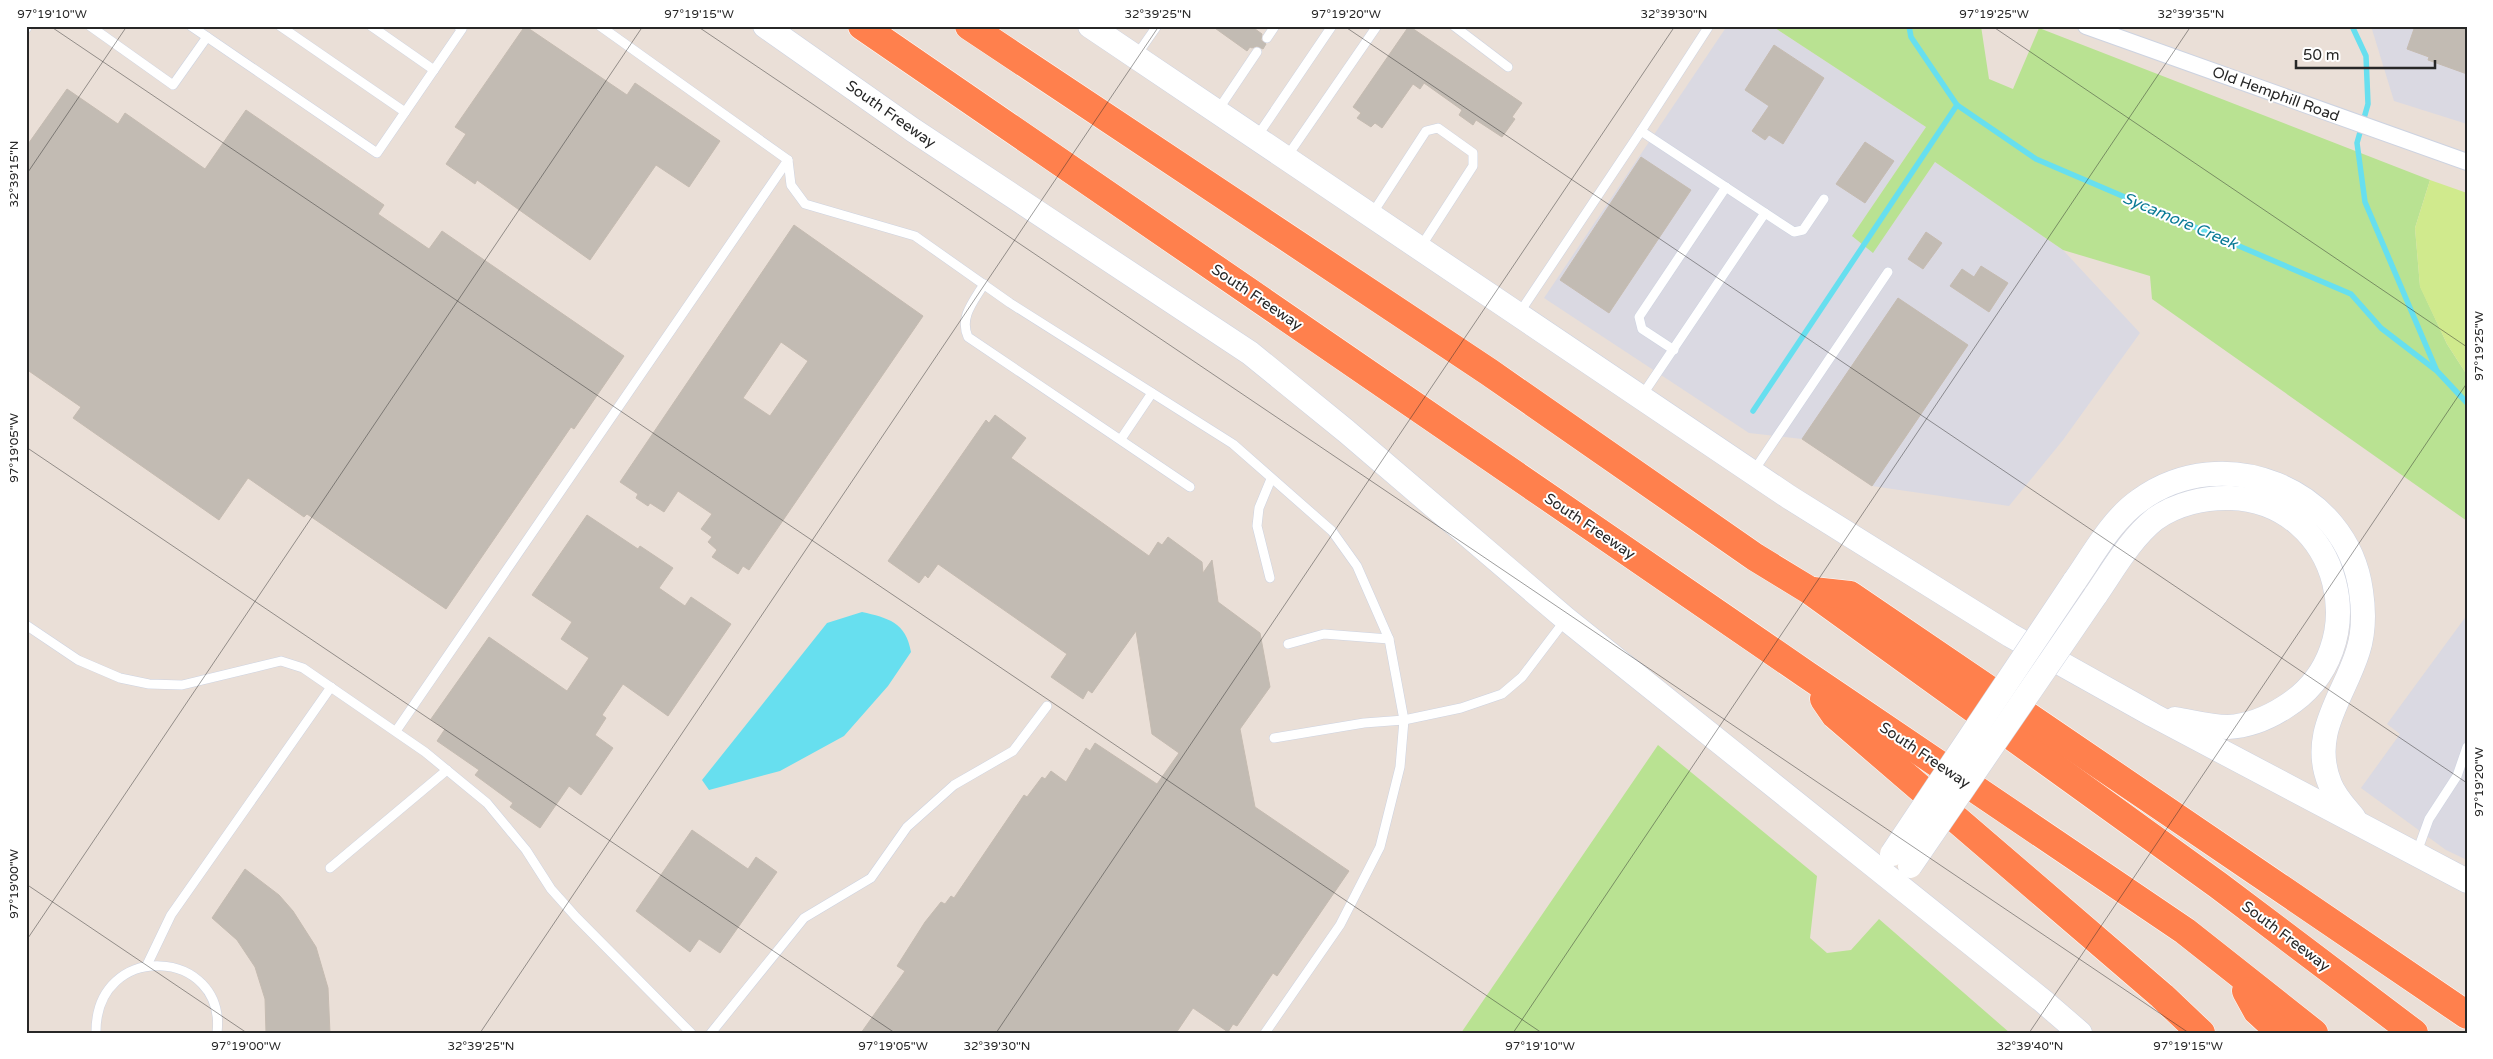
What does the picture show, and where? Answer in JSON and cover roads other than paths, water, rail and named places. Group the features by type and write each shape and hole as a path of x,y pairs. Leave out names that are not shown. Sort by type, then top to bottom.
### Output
{"highway":[{"name":"South Freeway","path":"862,26 1807,675 2185,931 2314,1033"},
{"name":"South Freeway","path":"969,26 1489,372 1755,557 1809,590 2218,885 2414,1033"},
{"path":"1809,590 1850,595 2467,1015"},
{"path":"1807,675 1836,715 2154,989 2201,1033"},
{"path":"2234,970 2257,1011 2282,1033"}],"main road":[{"name":"South Freeway","path":"765,26 913,130 1250,353 1346,431 1566,619 1894,869 2080,1033"},
{"path":"1095,28 1135,57 1753,472 2010,634 2153,715 2467,881"},
{"path":"1894,869 2074,582 2125,513 2138,500 2168,484 2205,474 2238,473 2274,482 2306,501 2330,522 2347,546 2354,561 2361,589 2363,617 2360,642 2329,718 2324,749 2326,772 2330,785 2360,825"},
{"path":"1894,869 2095,596 2128,548 2146,527 2168,512 2206,499 2220,497 2251,500 2276,510 2312,538 2330,568 2338,598 2338,628 2327,662 2318,677 2306,692 2277,712 2245,725 2214,726 2153,715"}],"street":[{"name":"Old Hemphill Road","path":"2096,28 2467,162"}],"lane":[{"path":"90,26 173,85 207,37"},
{"path":"191,26 377,152 462,29 458,26"},
{"path":"280,26 405,112"},
{"path":"371,26 434,70"},
{"path":"600,26 788,160 791,184 805,204 915,236 984,284 1233,444 1332,531 1357,566 1389,639 1404,720 1400,767 1380,847 1340,925 1265,1033"},
{"path":"1135,57 1158,26"},
{"path":"1267,38 1275,26"},
{"path":"1256,138 1332,26"},
{"path":"1285,158 1377,26"},
{"path":"1454,26 1508,67"},
{"path":"1518,315 1709,26"},
{"path":"1217,112 1257,52"},
{"path":"1371,216 1426,131 1438,128 1473,153 1473,166 1419,248"},
{"path":"1640,131 1794,232 1802,230 1824,199"},
{"path":"396,731 788,160"},
{"path":"1674,350 1642,329 1639,317 1726,187"},
{"path":"1641,397 1765,213"},
{"path":"1753,472 1888,272"},
{"path":"984,284 966,313 963,327 968,337 1190,487"},
{"path":"1121,439 1152,393"},
{"path":"1270,578 1257,526 1259,508 1271,479"},
{"path":"1274,738 1364,723 1404,720 1461,708 1502,694 1522,677 1566,619"},
{"path":"26,625 78,660 120,678 149,684 182,685 281,661 303,668 396,731 487,803 526,850 557,896 691,1033"},
{"path":"1288,644 1324,634 1389,639"},
{"path":"147,965 172,915 331,687"},
{"path":"711,1033 804,918 871,878 907,827 954,785 1012,751 1048,706"},
{"path":"2416,854 2430,819 2457,776 2467,747"},
{"path":"330,868 447,770"},
{"path":"96,1033 96,1017 102,999 113,983 128,972 147,965 174,968 186,972 203,985 214,1002 218,1023 217,1033"}],"water":[{"path":"862,612 888,619 900,628 909,642 911,652 888,686 844,736 780,771 709,790 702,780 827,623"}],"waterway":[{"name":"Sycamore Creek","path":"1909,26 1911,37 1957,105 2036,159 2351,294 2381,328 2437,371 2467,403"},
{"path":"2352,26 2366,56 2368,104 2357,143 2365,202 2436,369"},
{"path":"1753,411 1957,105"}]}
